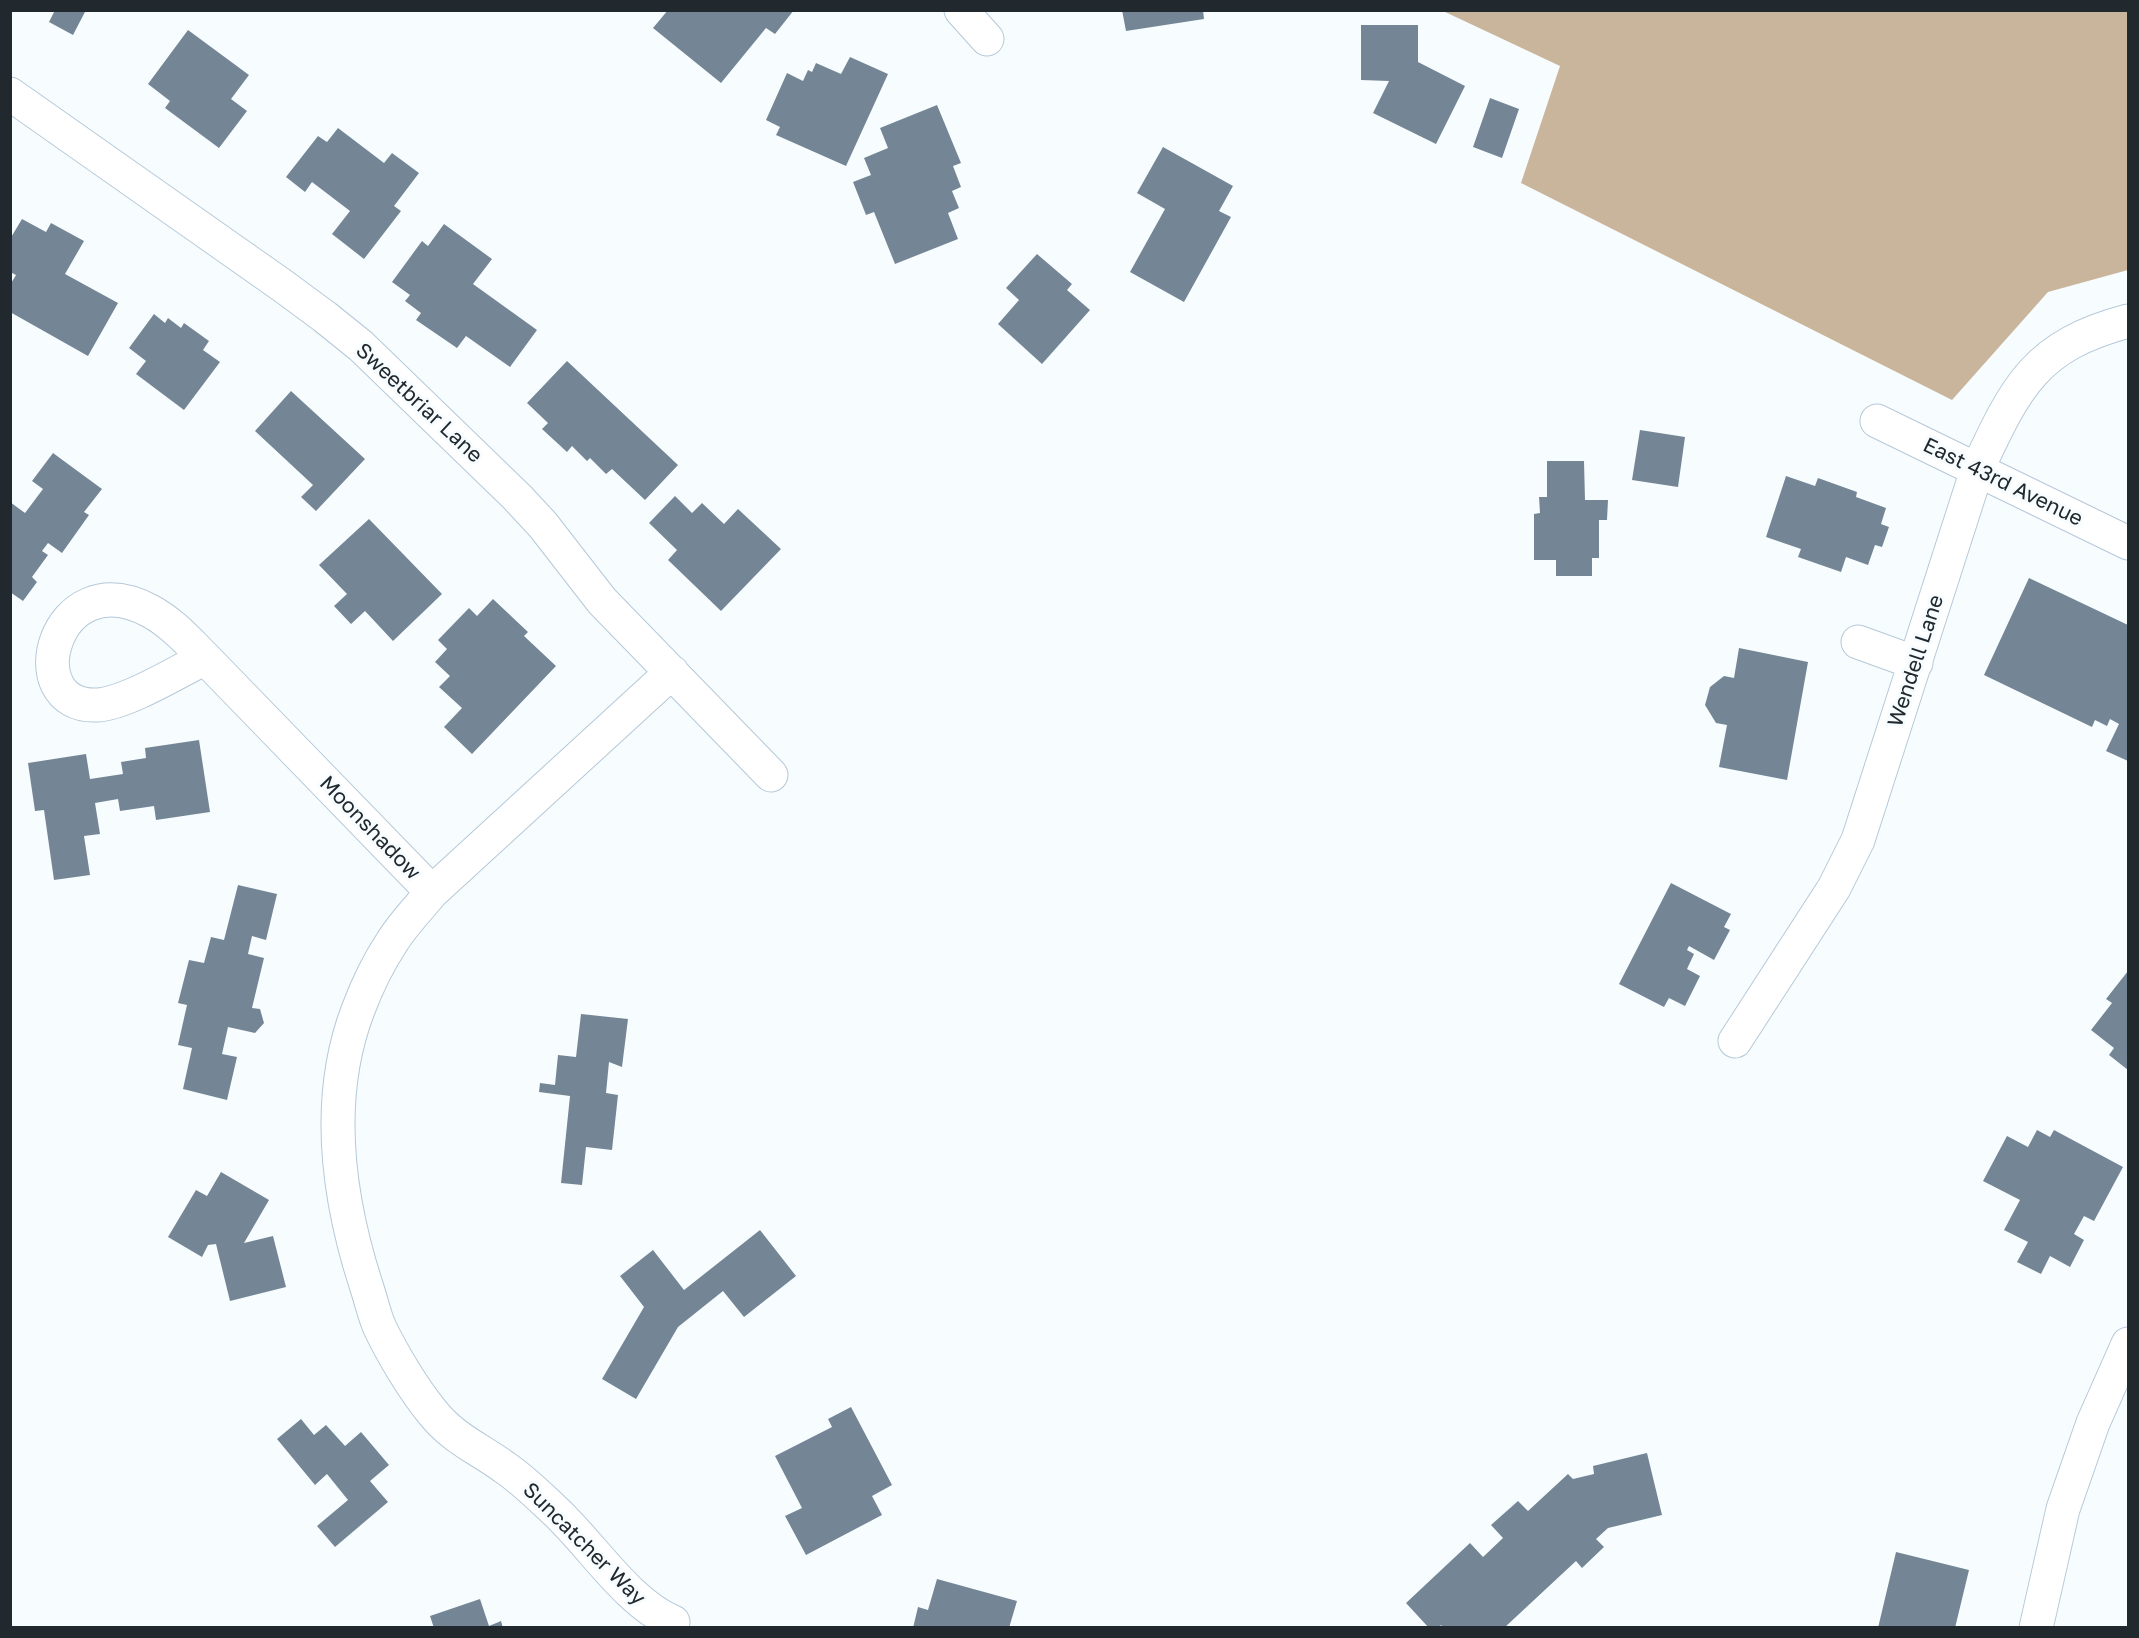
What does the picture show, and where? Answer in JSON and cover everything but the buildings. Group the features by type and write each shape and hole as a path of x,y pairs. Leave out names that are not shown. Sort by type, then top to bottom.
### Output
{"street":[{"path":"961,10 987,39"},
{"name":"Sweetbriar Lane","path":"10,94 292,292 361,346 530,510 602,601 771,775"},
{"name":"Wendell Lane","path":"1735,1041 1848,863 1868,814 1977,470 2013,398 2041,363 2058,350 2082,337 2128,321"},
{"name":"East 43rd Avenue","path":"1877,422 2128,543"},
{"path":"1858,642 1916,663"},
{"name":"Moonshadow","path":"205,658 432,892 672,672"},
{"name":"Suncatcher Way","path":"432,892 393,939 373,975 357,1012 344,1067 338,1122 338,1159 358,1259 376,1316 380,1327 414,1385 432,1412 448,1430 520,1479 558,1513 639,1602 658,1616 673,1622"},
{"path":"2036,1628 2063,1509 2093,1423 2128,1344"}],"shaded area":[{"path":"1443,11 2128,11 2128,270 2048,292 1952,400 1521,183 1560,66"}]}
